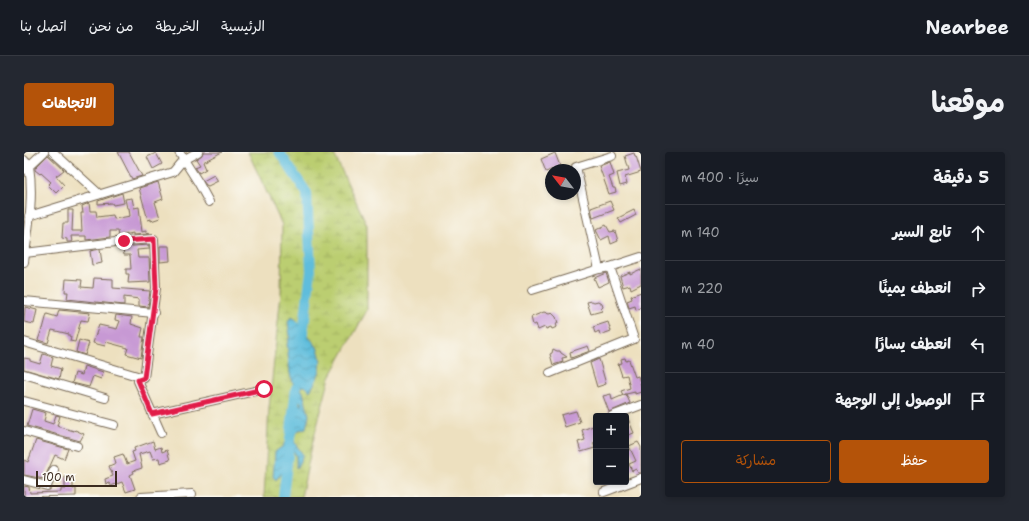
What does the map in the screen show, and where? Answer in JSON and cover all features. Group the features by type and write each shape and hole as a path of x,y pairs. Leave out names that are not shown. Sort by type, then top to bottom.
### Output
{"street":[{"path":"24,262 31,179 26,166 44,152"},
{"path":"53,152 99,194"},
{"path":"181,156 198,152"},
{"path":"28,212 99,194 173,172 181,156"},
{"path":"181,156 209,202"},
{"path":"599,268 576,167 612,156"},
{"path":"25,253 124,241 154,239 156,288 154,313 144,378"},
{"path":"532,290 599,268 610,267 641,257"},
{"path":"550,373 634,339 610,267"},
{"path":"24,301 154,313"},
{"path":"24,342 144,378"},
{"path":"24,374 105,398"},
{"path":"144,378 138,380 161,433"},
{"path":"152,414 264,389"},
{"path":"24,400 114,425"},
{"path":"620,413 641,405"},
{"path":"24,431 77,446"},
{"path":"24,480 47,486 54,470"},
{"path":"604,492 641,478"},
{"path":"141,497 192,494"}],"green space":[{"path":"248,152 333,152 367,225 367,310 330,377 313,441 301,497 264,497 269,408 281,293 282,225"}],"water":[{"path":"291,317 301,325 306,334 317,347 321,359 321,365 316,381 310,391 305,386 300,387 303,392 309,415 306,428 299,430 293,437 303,455 296,469 296,457 293,449 290,450 287,457 289,461 288,464 276,480 273,477 275,452 283,446 294,425 294,417 291,410 293,403 302,404 299,400 294,400 295,388 290,374 287,344 290,336 288,322"}],"building":[{"path":"118,152 129,152 142,176 132,179"},
{"path":"203,152 222,152 203,162 206,169 199,173 195,167 200,165 196,159 202,155"},
{"path":"156,153 162,164 153,169 147,157"},
{"path":"555,153 559,164 545,164 545,169 541,159"},
{"path":"634,153 641,172 625,177 627,184 620,186 617,173 629,170 625,156"},
{"path":"48,155 64,170 56,176 64,185 56,193 48,185 51,182 35,170 35,168"},
{"path":"610,162 614,175 609,177 616,192 609,194 599,166"},
{"path":"214,175 218,181 208,186 206,185 203,181"},
{"path":"158,182 163,199 155,202 160,218 151,221 151,219 148,220 139,188"},
{"path":"122,193 124,203 113,205 112,203 98,204 98,201"},
{"path":"132,198 134,208 139,207 142,232 146,231 146,233 150,234 133,235 133,233 119,236 118,231 110,231 110,237 86,240 86,236 71,236 72,242 67,242 67,239 62,238 63,223 68,223 68,210 73,210 72,231 82,231 82,206 89,203 90,211 96,211 97,217 113,215 114,219 130,216 129,208 127,208 125,199"},
{"path":"610,201 614,210 593,218 591,208"},
{"path":"634,210 636,215 621,223 618,218"},
{"path":"606,225 610,232 615,231 618,241 611,244 609,236 601,240 596,230"},
{"path":"149,245 149,249 137,250 138,258 149,258 150,282 128,283 129,274 126,274 126,269 131,269 130,255 124,255 123,249 119,250 119,247"},
{"path":"160,246 169,246 170,261 160,262"},
{"path":"100,249 102,263 92,265 90,251"},
{"path":"641,269 641,284 631,289 630,285 623,287 620,276 630,272 630,274"},
{"path":"606,273 609,282 598,287 594,278"},
{"path":"94,278 113,279 113,288 150,291 148,307 139,306 139,299 124,297 124,305 67,299 68,292 65,292 66,279 82,280 81,287 93,288"},
{"path":"641,292 641,308 636,310 635,306 629,308 627,301 632,299 631,296"},
{"path":"598,301 602,304 602,311 591,314 587,302"},
{"path":"25,307 37,310 34,324 24,322"},
{"path":"59,310 90,313 88,321 81,320 75,342 70,341 71,337 69,334 52,330 48,343 38,340 47,314 57,317"},
{"path":"544,312 549,314 552,313 556,317 558,323 556,323 557,327 546,329 545,327 538,330 536,324 533,325 531,317"},
{"path":"116,315 132,317 131,324 143,328 141,337 144,337 141,358 126,354 128,348 106,342 105,346 93,343 99,325 117,329 120,321 115,320"},
{"path":"608,322 611,331 600,335 599,331 595,333 593,327"},
{"path":"79,340 89,343 85,355 76,352"},
{"path":"588,346 590,351 571,358 570,352"},
{"path":"553,349 560,351 567,357 562,358 563,362 553,365 550,354 552,353"},
{"path":"43,354 53,357 51,366 61,369 59,379 24,369 24,358 40,364"},
{"path":"625,358 626,361 629,360 635,377 638,376 641,392 623,395 621,391 630,388 627,375 622,376 618,364 622,363 621,359"},
{"path":"599,359 606,384 597,387 590,363"},
{"path":"84,366 103,372 101,379 93,376 89,387 72,383 75,373 82,375"},
{"path":"611,394 612,400 626,394 630,403 609,412 603,396"},
{"path":"32,409 46,413 44,421 53,424 56,415 60,416 57,426 75,430 84,434 80,441 27,426"},
{"path":"576,411 580,422 565,427 561,415"},
{"path":"629,421 634,433 629,435"},
{"path":"593,426 593,449 581,452 578,442 585,440 582,430"},
{"path":"36,440 68,449 64,459 55,455 44,479 24,475 24,460 28,462"},
{"path":"153,441 155,449 161,447 162,452 167,450 170,460 160,463 159,458 153,459 150,451 139,454 142,468 133,471 134,473 130,475 135,489 126,492 122,482 111,486 109,483 106,484 105,479 113,476 109,466 116,463 114,457 123,454 127,464 135,461 132,452 135,451 134,448"},
{"path":"638,442 641,447 641,473 638,473 636,469 632,471 629,464 636,461 629,446"},
{"path":"65,477 70,477 71,481 73,481 73,489 76,488 76,496 24,497 24,486 29,487 30,493 61,492 61,489 65,489"}],"waterway":[{"path":"279,152 307,193 311,271 302,342"},
{"path":"283,497 296,388"}],"route":[{"path":"124,241 154,239 156,288 154,313 144,378 138,380 152,414 264,389"}]}
